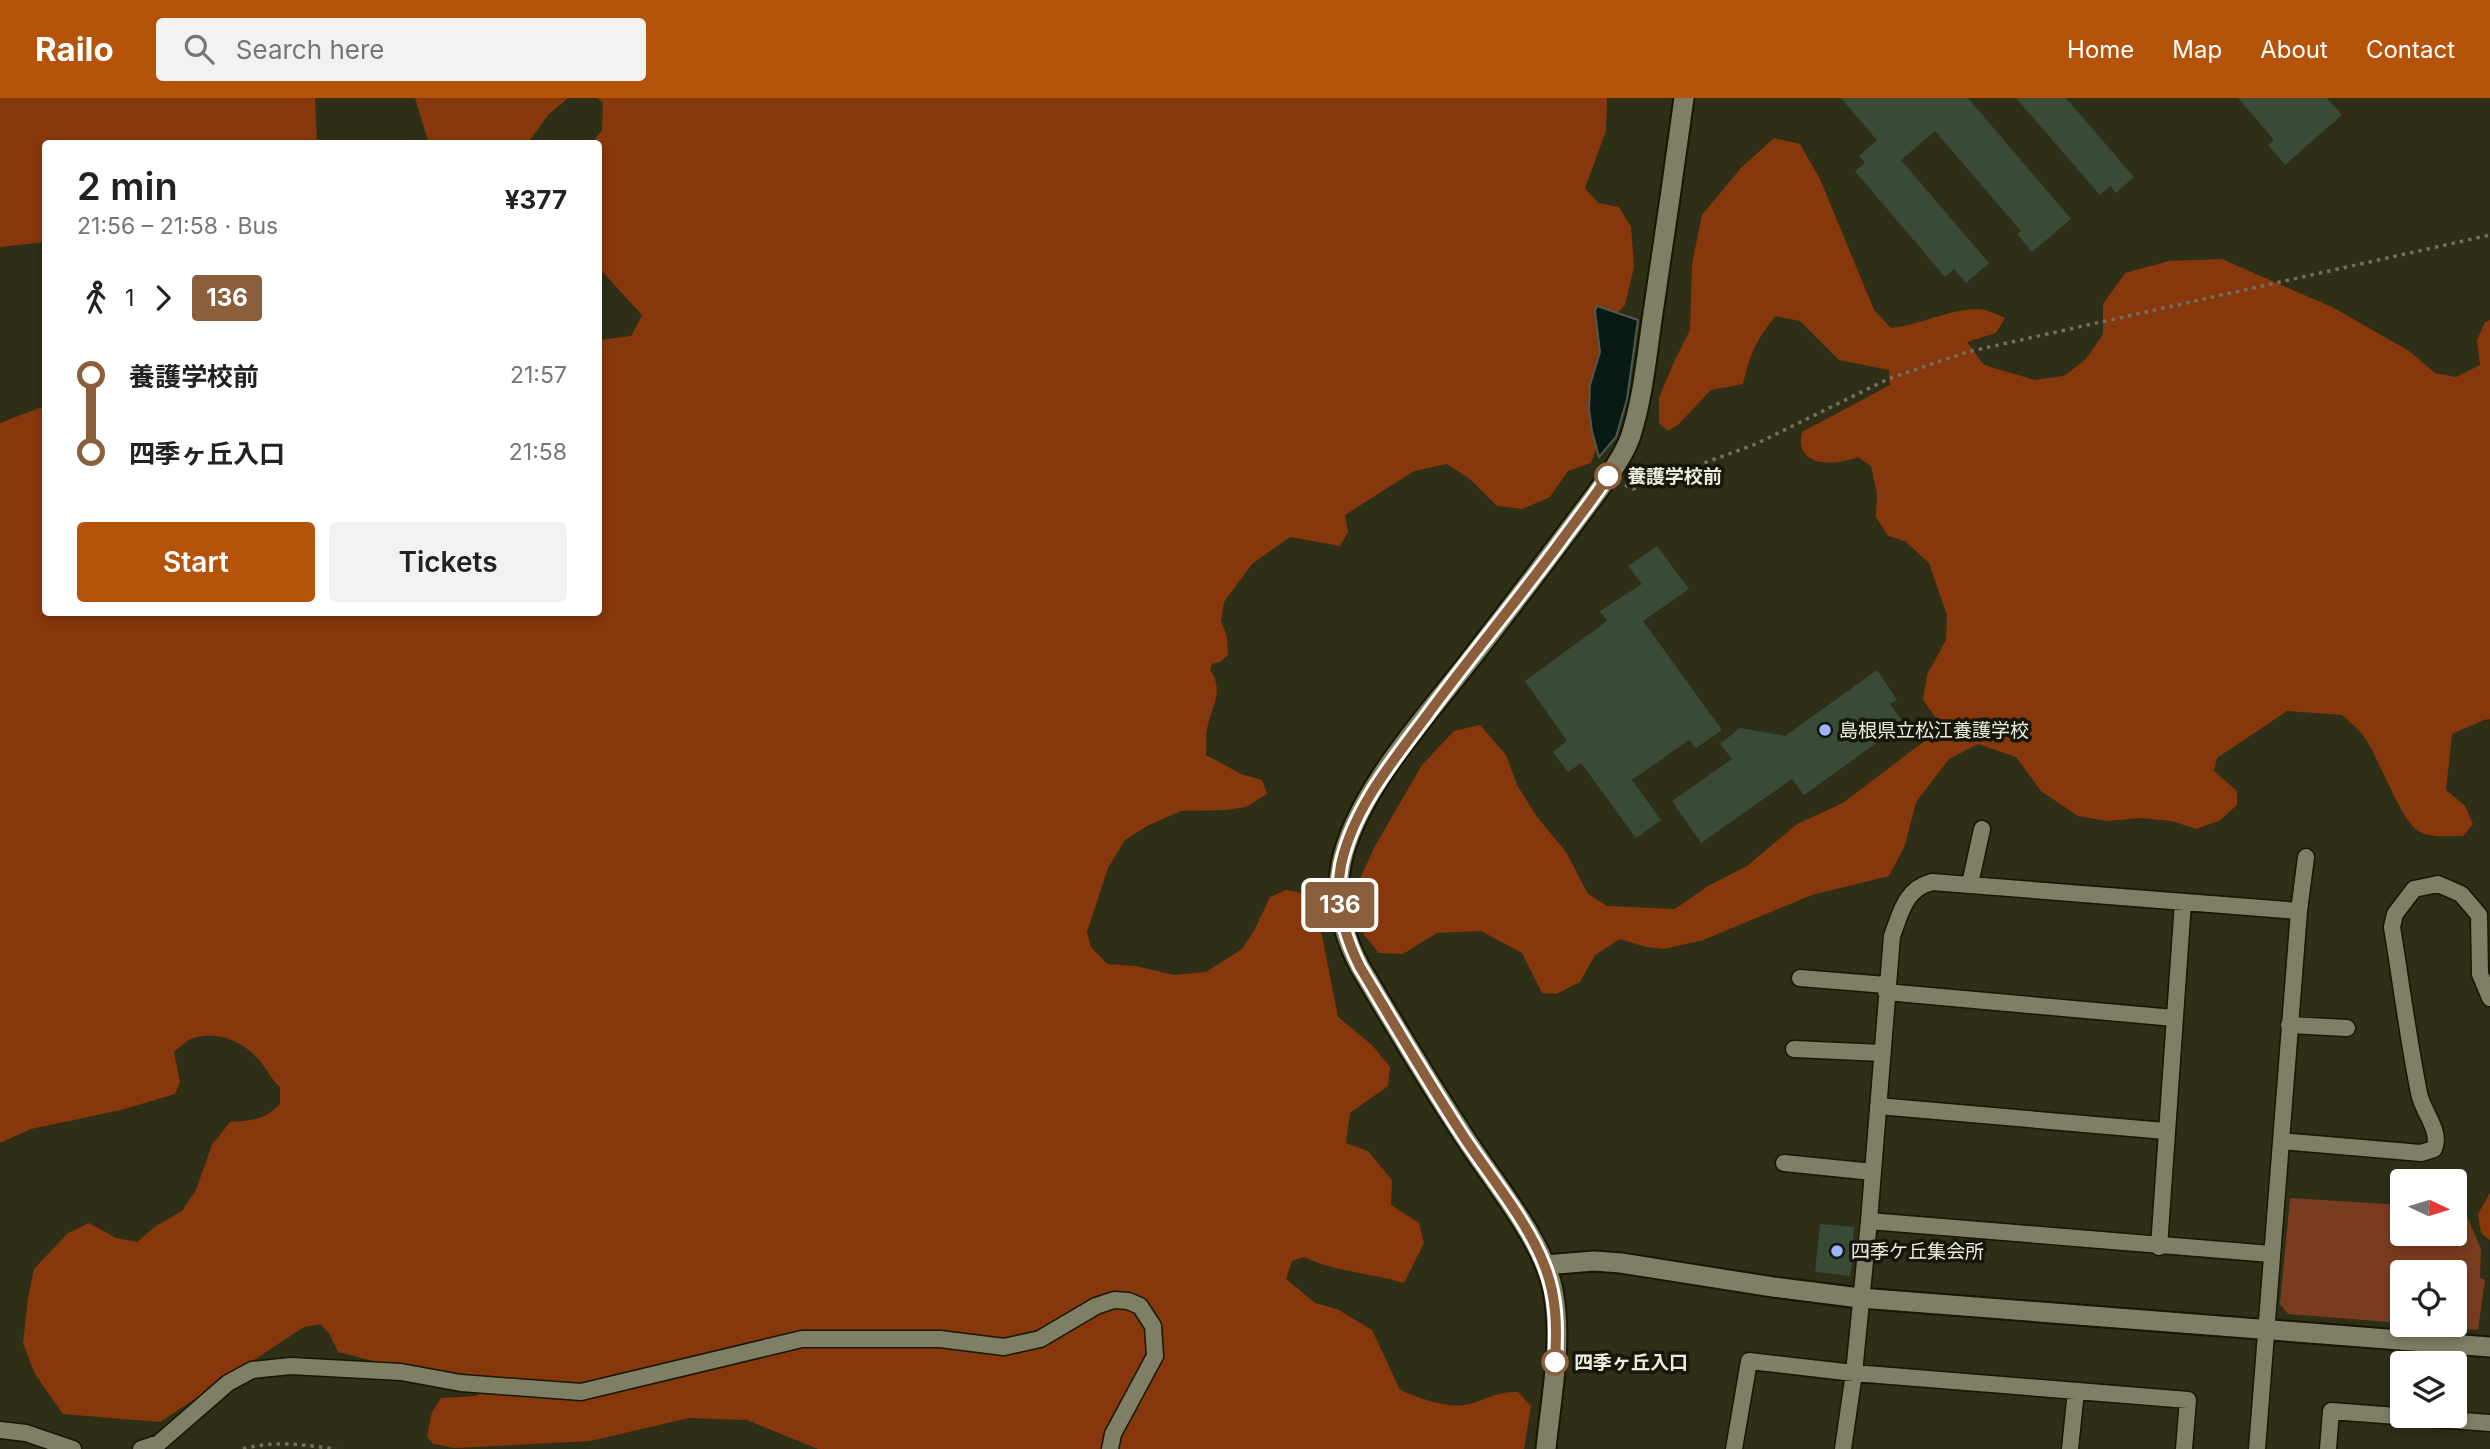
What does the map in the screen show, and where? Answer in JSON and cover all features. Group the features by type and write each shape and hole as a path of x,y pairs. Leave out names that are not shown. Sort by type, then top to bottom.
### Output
{"street":[{"path":"1546,1449 1557,1332 1552,1288 1545,1265 1360,967 1346,936 1340,915 1338,891 1348,840 1362,807 1399,752 1524,591 1608,475 1630,439 1645,372 1684,98"},
{"path":"1970,884 1982,829"},
{"path":"2257,1449 2289,1025 2306,857"},
{"path":"1843,1449 1854,1373 1869,1221 1892,936 1902,909 1915,888 1932,883 1970,884 2299,911"},
{"path":"2281,1141 2420,1153 2434,1149 2435,1135 2419,1097 2392,927 2395,914 2414,889 2438,884 2461,894 2479,915 2480,974 2490,998"},
{"path":"2159,1247 2183,902"},
{"path":"1800,978 2174,1018"},
{"path":"2289,1025 2347,1028"},
{"path":"1794,1049 1882,1054"},
{"path":"1878,1106 2165,1131"},
{"path":"1784,1163 1873,1172"},
{"path":"1869,1221 2159,1247 2271,1254"},
{"path":"1545,1265 1594,1261 1621,1263 1860,1298 2490,1347"},
{"path":"141,1449 159,1443 228,1383 253,1370 291,1366 401,1372 461,1383 581,1392 802,1339 940,1339 1004,1347 1040,1339 1096,1306 1114,1300 1128,1301 1140,1306 1153,1326 1155,1356 1113,1434 1110,1449"},
{"path":"1734,1449 1749,1361 1854,1373 2188,1400 2185,1449"},
{"path":"2070,1449 2076,1391"},
{"path":"2328,1449 2331,1411 2490,1423"},
{"path":"0,1430 26,1433 73,1449"}],"path":[{"path":"1608,475 1633,489 1756,444 1888,379 1967,352 2490,235"},
{"path":"243,1449 264,1443 303,1444 336,1449"}],"shaded area":[{"path":"0,98 315,98 317,140 42,140 42,242 0,247"},
{"path":"415,98 568,98 548,115 530,140 428,140"},
{"path":"597,98 1607,98 1606,131 1585,188 1598,203 1619,207 1631,227 1634,267 1625,305 1608,322 1602,433 1591,463 1568,471 1550,497 1522,509 1497,506 1470,479 1447,464 1414,471 1345,515 1348,532 1340,546 1290,537 1252,564 1224,602 1221,620 1227,637 1228,655 1220,662 1212,664 1210,670 1217,691 1207,729 1206,755 1241,774 1262,780 1267,794 1246,807 1181,811 1147,826 1125,840 1108,868 1087,932 1091,947 1107,964 1136,966 1174,975 1206,972 1242,949 1270,897 1286,890 1302,893 1317,910 1338,1017 1372,1045 1390,1067 1388,1086 1350,1113 1346,1143 1368,1151 1392,1180 1391,1205 1419,1223 1424,1243 1404,1283 1328,1266 1304,1257 1292,1261 1286,1279 1315,1303 1337,1309 1372,1330 1400,1390 1425,1400 1453,1405 1470,1404 1498,1394 1518,1392 1531,1406 1524,1449 818,1449 747,1420 689,1418 590,1441 455,1448 433,1444 427,1436 432,1412 441,1398 476,1396 487,1390 338,1352 329,1333 320,1324 304,1327 160,1422 63,1414 35,1374 23,1343 34,1269 68,1233 89,1223 116,1238 137,1242 156,1226 182,1211 196,1190 212,1145 230,1122 251,1120 268,1114 280,1104 280,1087 246,1048 229,1039 201,1036 189,1040 174,1052 180,1082 175,1094 121,1110 31,1129 0,1143 0,423 42,407 42,616 602,616 602,340 631,336 642,315 602,271 602,140 594,140 602,130 603,103"},
{"path":"1774,138 1800,144 1820,179 1874,310 1891,328 1967,310 1988,311 2005,318 1996,333 1967,342 1984,365 2035,380 2064,376 2086,359 2103,334 2103,304 2125,273 2169,261 2222,259 2334,308 2409,351 2435,373 2456,377 2480,365 2477,340 2485,322 2490,320 2490,719 2452,734 2446,790 2465,806 2473,824 2463,836 2430,835 2413,826 2398,804 2371,747 2342,715 2287,711 2217,758 2214,771 2237,791 2237,805 2219,821 2196,829 2172,821 2141,818 2107,821 2078,816 2041,791 2016,757 1978,744 1949,759 1916,802 1905,845 1889,876 1812,895 1703,940 1664,949 1620,939 1595,955 1580,982 1556,994 1542,993 1522,953 1481,931 1437,933 1403,954 1379,953 1364,935 1357,909 1359,881 1375,846 1422,765 1454,731 1480,725 1506,755 1517,785 1537,817 1566,852 1588,894 1607,906 1675,909 1708,886 1747,866 1797,824 1843,803 1931,736 1936,718 1923,700 1927,675 1946,640 1947,615 1929,563 1905,541 1888,536 1876,517 1877,494 1871,466 1858,457 1828,463 1818,461 1804,452 1801,444 1802,432 1890,385 1889,370 1839,360 1800,321 1776,316 1755,348 1743,384 1711,390 1678,425 1668,431 1659,423 1659,398 1690,330 1692,264 1702,215 1741,168"},
{"path":"1597,306 1638,320 1627,399 1616,437 1599,457 1589,409 1590,385 1600,352 1595,311"},
{"path":"2490,1193 2490,1240 2481,1233 2478,1214"},
{"path":"2290,1198 2390,1204 2390,1246 2468,1246 2468,1218 2481,1249 2480,1278 2485,1280 2478,1330 2467,1329 2467,1260 2390,1260 2390,1322 2288,1314 2280,1304"}],"building":[{"path":"1841,98 1968,98 2071,219 2032,252 2017,234 2021,231 1935,131 1901,160 1989,263 1966,283 1954,269 1945,277 1855,171 1865,163 1859,156 1877,140"},
{"path":"2016,98 2066,98 2134,177 2116,193 2110,186 2100,195"},
{"path":"2238,98 2327,98 2342,115 2285,165 2268,145 2274,140"},
{"name":"島根県立松江養護学校","path":"1657,546 1689,589 1643,621 1722,730 1696,748 1689,740 1632,780 1661,820 1636,838 1581,763 1568,772 1553,752 1567,741 1525,681 1607,621 1600,611 1642,584 1628,566"},
{"path":"1877,670 1897,700 1890,704 1902,721 1894,727 1896,729 1804,795 1792,779 1701,843 1672,801 1732,759 1720,744 1740,728 1785,736"},
{"name":"四季ケ丘集会所","path":"1820,1224 1854,1227 1853,1243 1856,1243 1850,1276 1815,1272"}],"bus line":[{"name":"136","path":"1555,1362 1556,1310 1545,1265 1360,967 1349,946 1340,915 1338,891 1348,840 1362,807 1399,752 1524,591 1608,476"}],"place":[{"name":"養護学校前","path":"1608,476"},
{"name":"島根県立松江養護学校","path":"1825,730"},
{"name":"四季ケ丘集会所","path":"1837,1251"},
{"name":"四季ヶ丘入口","path":"1555,1362"}]}
